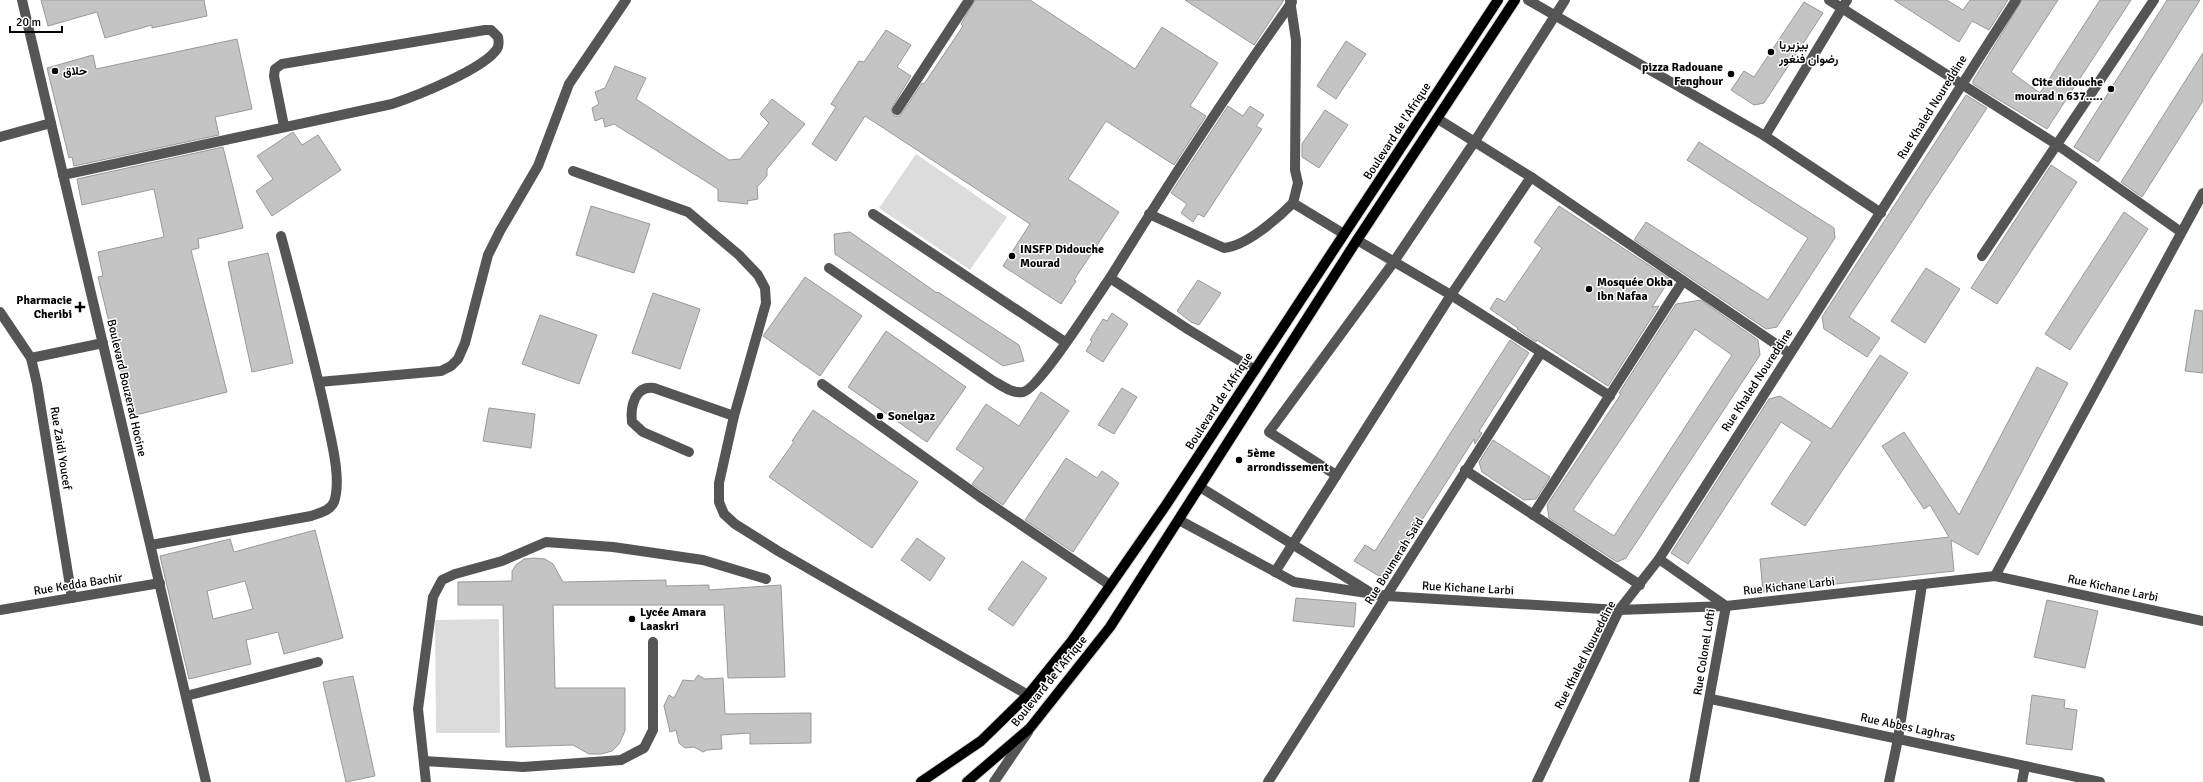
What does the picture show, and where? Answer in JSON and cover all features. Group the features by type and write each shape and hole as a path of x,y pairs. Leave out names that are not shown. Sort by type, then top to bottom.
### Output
{"main road":[{"name":"Boulevard de l'Afrique","path":"921,782 982,741 1028,695 1071,642 1255,370 1498,0"},
{"name":"Boulevard de l'Afrique","path":"967,782 1030,728 1110,627 1357,240 1516,0"}],"street":[{"name":"Boulevard Bouzerad Hocine","path":"22,0 206,782"},
{"path":"319,382 441,371 451,366 458,359 465,343 491,249 538,166 569,84 626,0"},
{"path":"897,110 969,0"},
{"path":"1528,0 1765,136 1881,212"},
{"path":"1336,474 1269,432 1393,263 1475,141 1565,0"},
{"path":"1829,0 1844,4 1962,84 2056,144 2181,232"},
{"name":"Rue Khaled Noureddine","path":"1537,782 1619,610 1640,585 1658,559 1789,352 1881,212 2016,0"},
{"path":"1982,256 2154,0"},
{"path":"1149,214 1224,248 1231,247 1256,234 1293,203 1298,183 1295,170 1296,40 1291,1"},
{"path":"829,268 992,380 1012,391 1023,392 1030,388 1044,373 1110,278 1149,214 1291,1"},
{"path":"1765,136 1844,4"},
{"path":"63,175 284,126 392,104 415,97 484,60 496,50 499,45 498,37 491,30 485,30 282,64 275,69 274,76 284,126"},
{"path":"1438,119 1531,177 1789,352"},
{"path":"0,137 51,124"},
{"path":"574,171 688,212 739,255 758,275 765,288 766,303 734,416 719,483 719,502 724,514 778,551 1028,695"},
{"path":"1275,572 1451,295 1531,177"},
{"path":"1995,576 2203,193"},
{"path":"1293,203 1344,234"},
{"path":"873,214 1065,342"},
{"path":"151,545 311,516 325,511 333,504 337,490 332,447 306,326 281,236"},
{"path":"1357,240 1393,263 1451,295 1540,354 1610,396"},
{"path":"1110,278 1189,330 1255,370"},
{"path":"1533,515 1683,281"},
{"name":"Rue Zaidi Youcef","path":"0,312 31,358 37,384 72,598"},
{"path":"31,358 103,343"},
{"name":"Rue Boumerah Saïd","path":"1268,782 1540,354"},
{"path":"822,384 980,497 1110,585"},
{"path":"689,452 643,432 632,422 631,415 634,403 641,389 646,387 654,388 734,416"},
{"path":"1466,470 1640,585"},
{"name":"Rue Kichane Larbi","path":"1200,487 1373,594"},
{"name":"Rue Kichane Larbi","path":"1178,520 1294,582 1387,596 1619,610 1726,606 1995,576 2203,621"},
{"path":"426,782 418,709 432,597 442,580 454,574 502,561 546,542 613,547 703,560 766,579"},
{"name":"Rue Colonel Lofti","path":"1658,559 1726,606 1711,699 1694,782"},
{"name":"Rue Kedda Bachir","path":"0,610 160,583"},
{"path":"1889,782 1898,739 1922,585"},
{"path":"424,761 523,767 621,760 644,748 653,730 653,642"},
{"path":"186,696 318,662"},
{"name":"Rue Abbes Laghras","path":"1711,699 2100,782"},
{"path":"994,782 1030,728"},
{"path":"2022,782 2025,766"}],"shaded area":[{"path":"916,154 1007,217 970,270 879,208"},
{"path":"499,619 500,733 436,733 435,620"}],"building":[{"path":"41,0 204,0 207,16 152,28 152,25 105,38 97,12 48,26"},
{"path":"975,0 1030,0 1135,69 1162,27 1218,63 1190,106 1206,116 1174,165 1106,121 1068,179 1119,212 1074,280 1076,281 1061,304 1003,266 1030,224 865,116 836,161 812,144 836,107 831,104 859,61 864,62 886,30 911,45 897,67 911,76 891,109 894,116 900,116 922,83 924,84 963,26 961,24"},
{"path":"1185,0 1284,0 1254,45"},
{"path":"1894,0 1947,0 1963,10 1970,0 2008,0 1989,30 1972,21 1959,42"},
{"path":"2022,0 2058,0 2011,72 2040,93 2100,0 2131,0 2047,129 1973,84 1973,81"},
{"path":"2167,0 2200,0 2098,162 2074,147"},
{"path":"1804,2 1823,13 1764,103 1754,105 1731,90 1744,71 1754,77"},
{"path":"237,39 252,109 215,117 219,135 74,166 72,157 69,158 47,68 93,55 96,69"},
{"path":"1346,41 1366,54 1336,99 1317,86"},
{"path":"2203,53 2203,101 2142,197 2121,182"},
{"path":"615,66 646,78 636,99 729,160 740,159 769,123 760,114 772,99 805,124 767,169 767,176 757,187 758,199 747,201 748,204 718,201 718,189 614,124 605,127 603,118 595,121 592,108 599,104 595,92 605,88"},
{"path":"1966,95 1987,108 1849,317 1880,338 1867,357 1824,329 1822,317"},
{"path":"1228,106 1243,116 1250,106 1264,115 1256,126 1262,129 1204,217 1198,214 1193,222 1181,213 1187,204 1171,193"},
{"path":"1325,110 1348,125 1319,168 1302,157 1302,144"},
{"path":"293,132 302,145 318,135 341,170 272,216 256,191 273,179 257,156"},
{"path":"1699,142 1834,228 1835,238 1777,327 1766,329 1634,240 1646,222 1768,300 1808,238 1687,160"},
{"path":"223,147 243,228 198,239 199,248 191,250 227,392 132,416 98,277 103,276 98,252 164,237 154,189 82,205 77,179"},
{"path":"2051,165 2077,182 1997,304 1971,288"},
{"path":"591,206 650,224 634,273 576,255"},
{"name":"Mosquée Okba Ibn Nafaa","path":"1559,206 1670,279 1652,307 1659,306 1608,386 1537,340 1536,342 1490,309 1497,298 1505,302 1542,248 1534,242"},
{"path":"2124,212 2148,229 2070,350 2045,334"},
{"path":"850,232 937,293 938,292 1019,345 1024,361 1003,366 835,254 834,234"},
{"path":"268,253 293,363 252,372 228,262"},
{"path":"1926,268 1960,289 1925,343 1891,321"},
{"path":"805,277 862,316 820,376 763,336"},
{"path":"1198,280 1221,293 1199,325 1191,322 1177,311"},
{"path":"653,293 700,309 680,369 632,353"},
{"path":"1701,300 1758,340 1760,355 1626,558 1617,562 1549,518 1547,505 1621,394 1619,393 1676,304","holes":["1695,329 1732,355 1614,536 1573,510"]},
{"path":"2195,310 2203,311 2203,373 2185,371"},
{"path":"1112,313 1128,324 1103,362 1086,351 1092,341 1090,340 1103,319 1107,321"},
{"path":"540,315 597,335 579,384 522,364"},
{"path":"886,331 966,387 927,442 848,387"},
{"path":"1510,340 1529,353 1479,431 1482,433 1475,444 1474,439 1388,573 1379,576 1354,561 1365,545 1375,551"},
{"path":"1880,355 1908,373 1805,526 1771,504 1812,442 1781,422 1688,564 1671,553 1769,399 1780,396 1831,429"},
{"path":"2037,367 2068,383 1978,555 1951,540 1954,571 1763,592 1760,559 1949,537 1930,505 1924,509 1882,446 1904,432 1959,515"},
{"path":"1122,388 1137,397 1114,434 1098,425"},
{"path":"1041,392 1069,411 1003,505 972,484 984,468 956,449 986,404 1019,426"},
{"path":"489,408 535,414 531,448 483,441"},
{"path":"813,410 918,482 872,548 769,477 794,442 792,441"},
{"path":"1493,440 1550,477 1536,499 1524,500 1482,472 1479,462"},
{"path":"1066,458 1097,478 1102,471 1119,483 1073,552 1025,520"},
{"path":"315,530 343,638 284,654 278,632 246,640 251,664 189,679 160,556 230,539 234,552","holes":["245,581 253,609 213,619 207,591"]},
{"path":"917,538 945,558 930,581 901,560"},
{"path":"524,559 545,559 553,564 563,582 666,580 666,586 709,585 709,590 781,585 785,677 728,678 724,605 553,605 555,688 625,688 625,731 619,744 612,751 601,754 589,754 573,745 506,747 503,605 458,605 458,582 512,581 512,571 516,565"},
{"path":"1022,561 1047,578 1013,626 988,609"},
{"path":"1296,598 1356,603 1354,627 1293,621"},
{"path":"2047,600 2098,611 2085,668 2034,657"},
{"path":"698,675 705,679 723,678 725,714 811,713 811,743 750,744 750,733 721,735 722,749 707,750 703,752 694,747 685,748 679,743 676,730 670,732 664,706 669,695 674,698 683,680 694,681"},
{"path":"353,676 375,776 346,782 323,682"},
{"path":"2032,695 2065,700 2064,708 2077,710 2072,750 2026,744"}],"place":[{"name":"بيزيريا رضوان فنغور","path":"1771,52"},
{"name":"حلاق","path":"55,71"},
{"name":"pizza Radouane Fenghour","path":"1731,74"},
{"name":"Cite didouche mourad n 637.....","path":"2111,89"},
{"name":"INSFP Didouche Mourad","path":"1012,256"},
{"name":"Mosquée Okba Ibn Nafaa","path":"1589,289"},
{"name":"Pharmacie Cheribi","path":"80,307"},
{"name":"Sonelgaz","path":"880,416"},
{"name":"5ème arrondissement","path":"1239,460"},
{"name":"Lycée Amara Laaskri","path":"632,619"}]}
